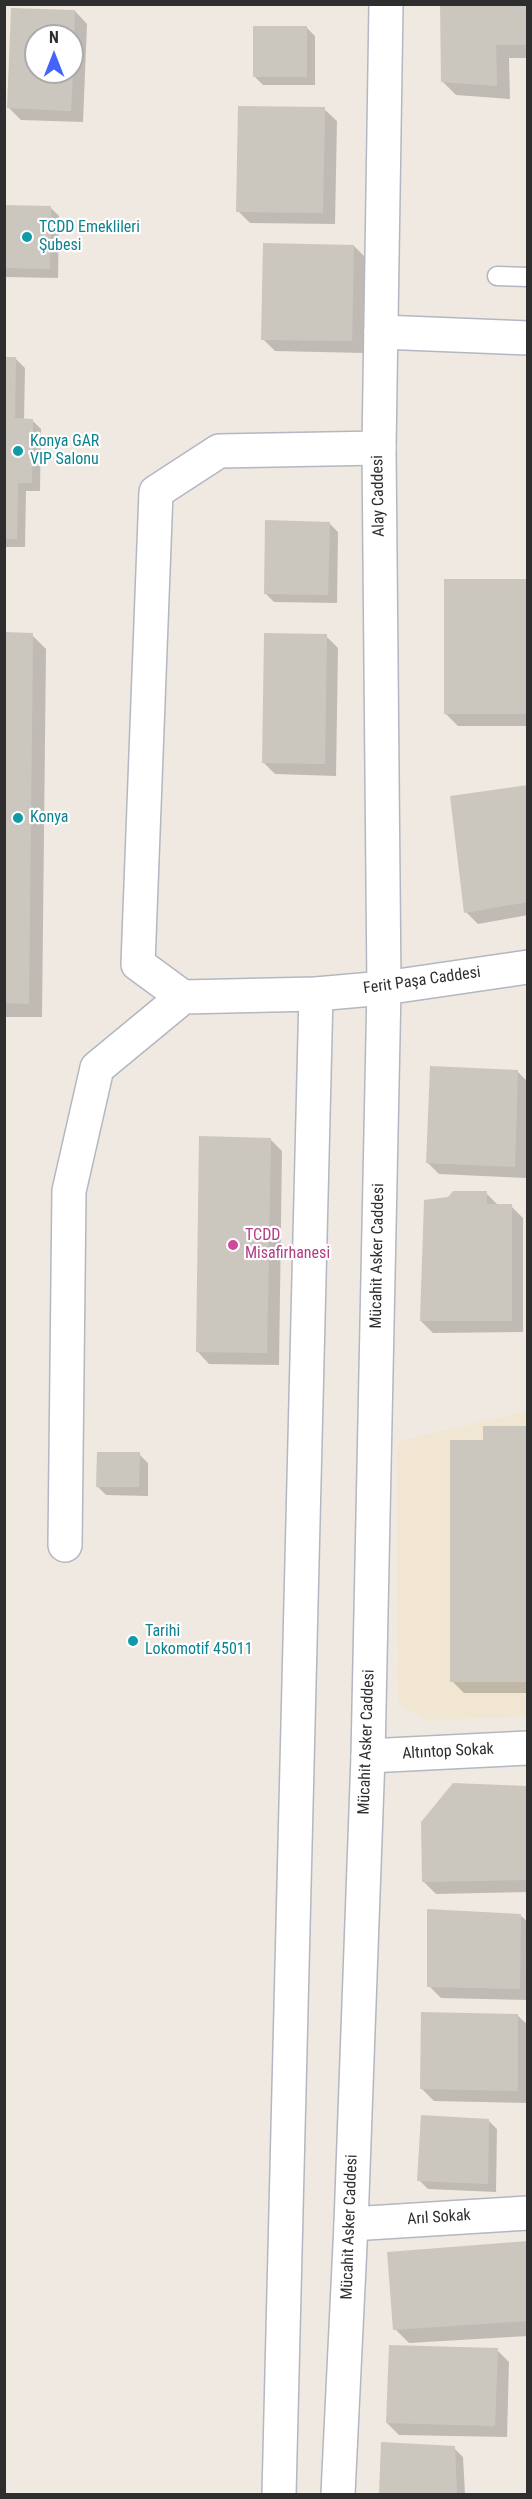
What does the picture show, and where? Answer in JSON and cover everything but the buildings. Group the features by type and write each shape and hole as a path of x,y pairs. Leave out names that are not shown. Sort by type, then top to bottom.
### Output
{"main road":[{"name":"Alay Caddesi","path":"384,988 379,448 386,4"},
{"path":"381,332 528,338"},
{"path":"65,1545 69,1191 97,1068 183,997 138,964 156,492 219,451 379,448"},
{"name":"Ferit Paşa Caddesi","path":"183,997 316,994 384,988 528,967"},
{"name":"Mücahit Asker Caddesi","path":"338,2494 351,2224 368,1756 384,988"},
{"path":"279,2494 316,994"},
{"name":"Altıntop Sokak","path":"368,1756 528,1748"},
{"name":"Arıl Sokak","path":"351,2224 528,2213"}],"lane":[{"path":"497,276 528,276"}],"shaded area":[{"path":"527,1411 527,1716 427,1721 398,1703 397,1442"}],"place":[{"name":"TCDD Emeklileri Şubesi","path":"27,237"},
{"name":"Konya GAR VIP Salonu","path":"18,451"},
{"name":"Konya","path":"18,818"},
{"name":"TCDD Misafirhanesi","path":"233,1245"},
{"name":"Tarihi Lokomotif 45011","path":"133,1641"}]}
